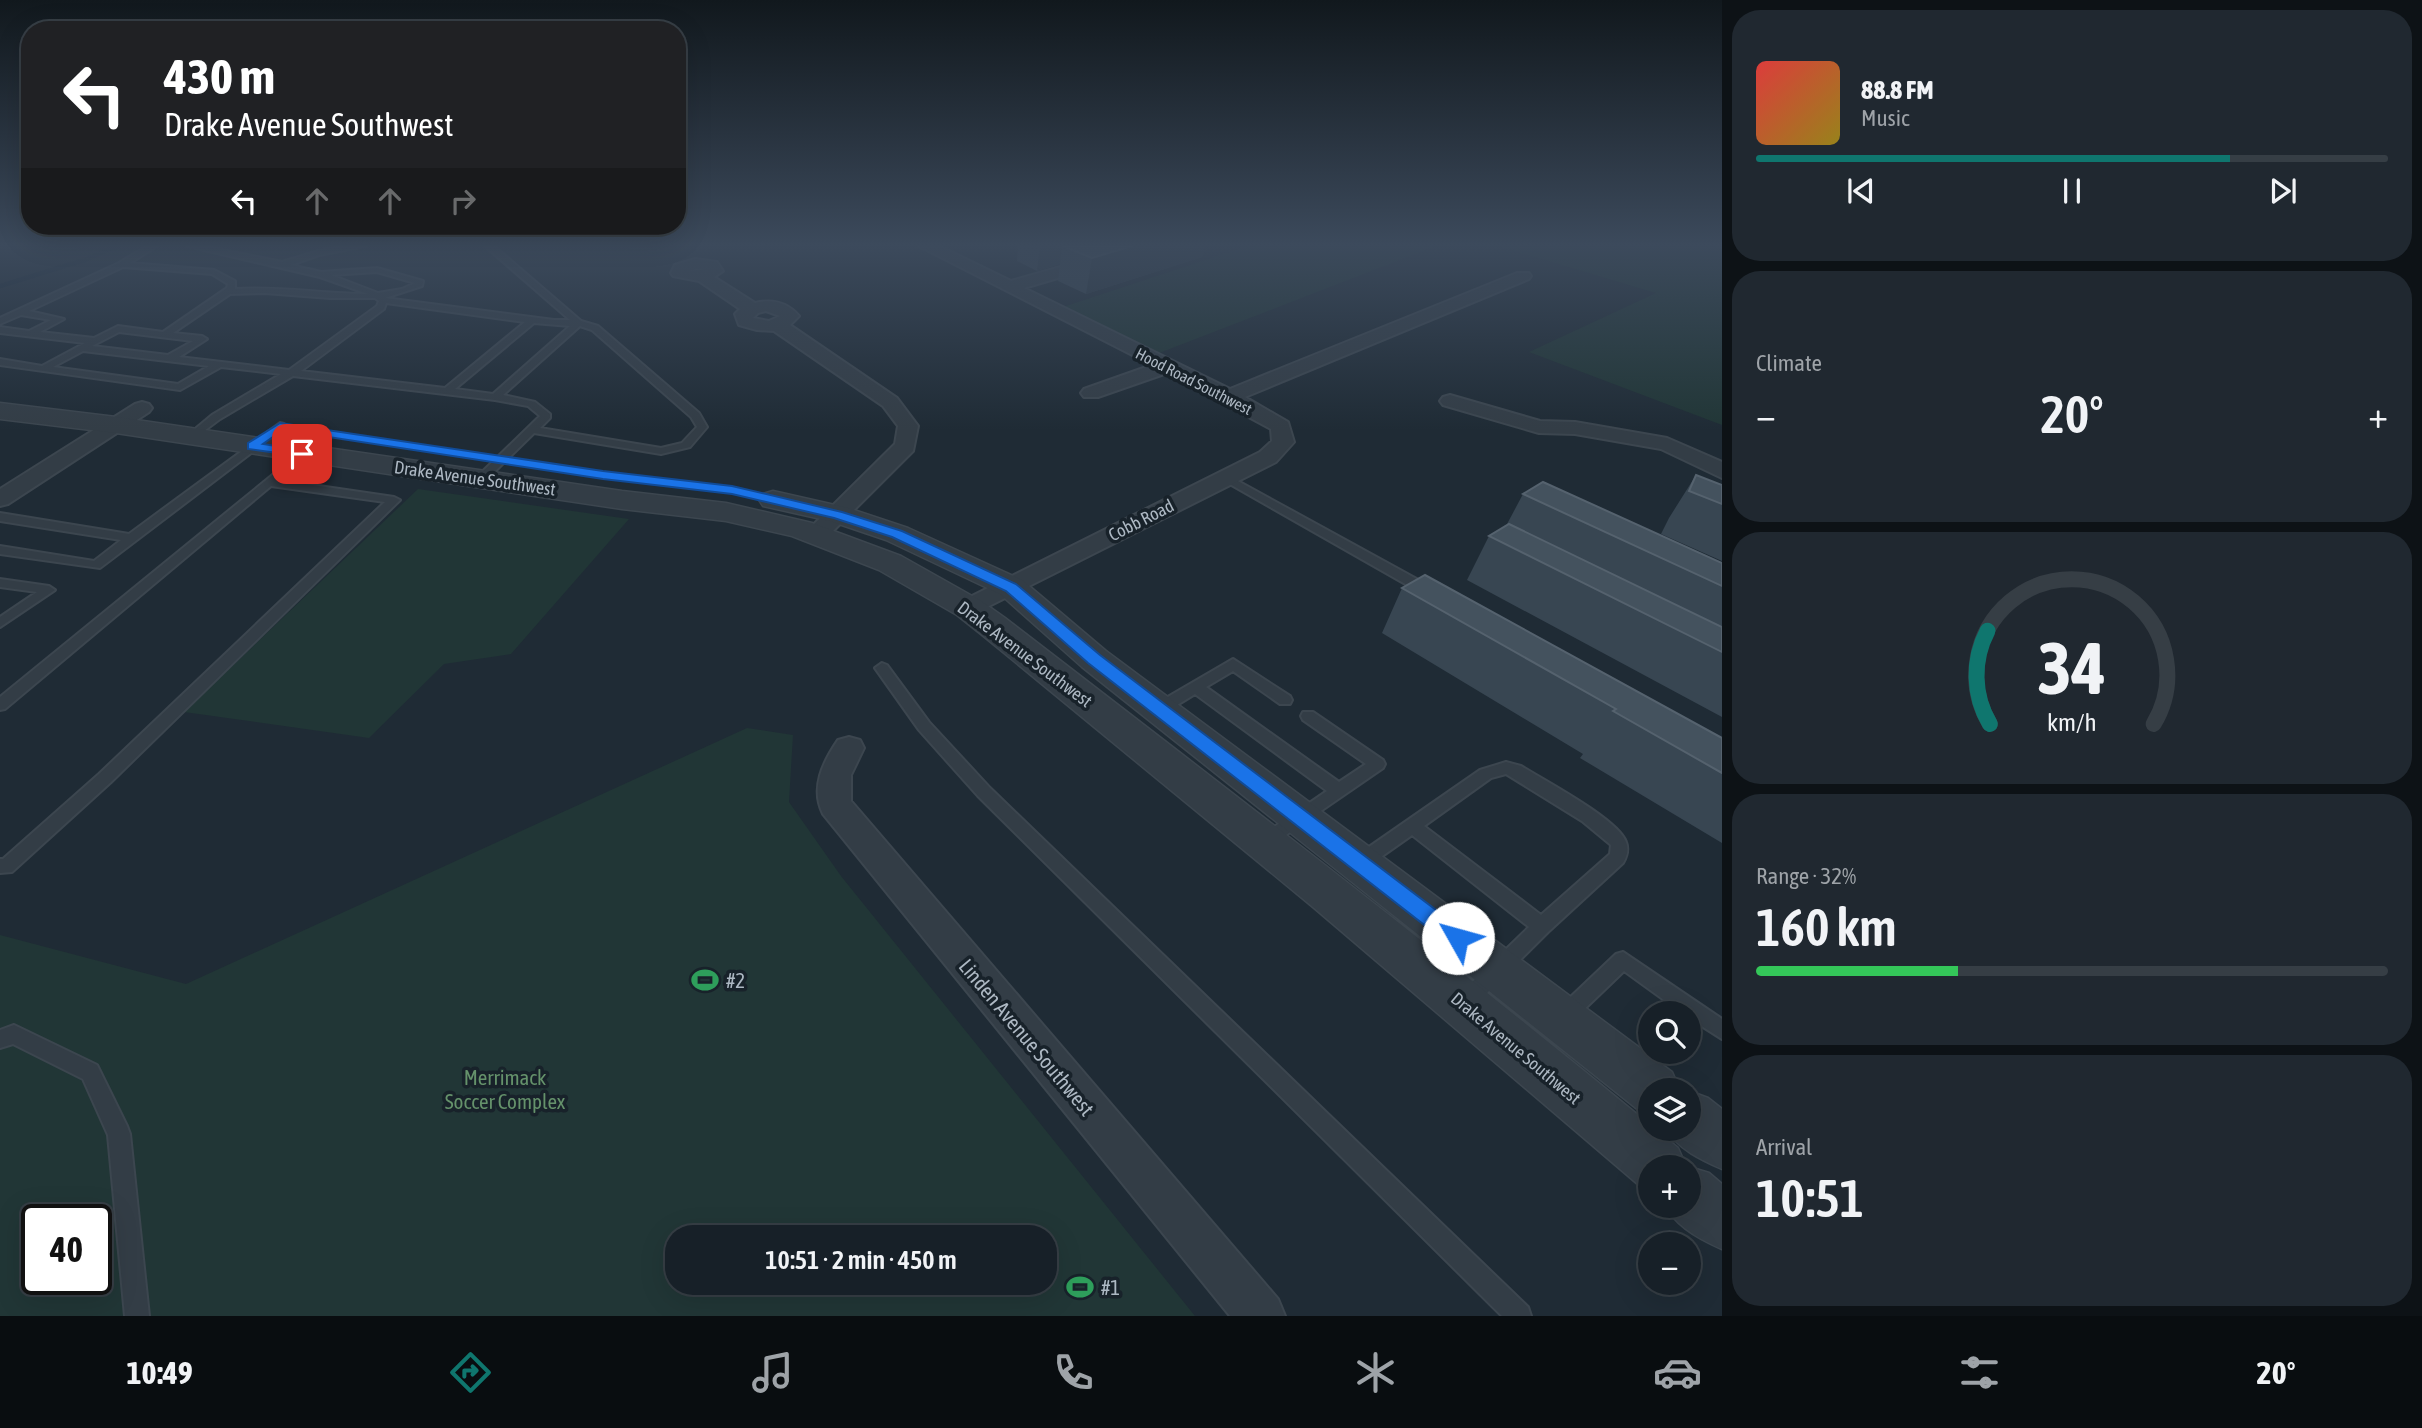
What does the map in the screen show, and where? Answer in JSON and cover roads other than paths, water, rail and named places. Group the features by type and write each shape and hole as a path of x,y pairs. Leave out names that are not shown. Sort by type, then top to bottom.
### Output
{"street":[{"path":"773,307 786,310 790,316 778,325 890,402 908,426 905,446 816,535"},
{"name":"Hood Road Southwest","path":"1050,307 1281,426 1283,442 1271,454"},
{"path":"1228,397 1446,307"},
{"path":"1091,393 1168,366"},
{"name":"Drake Avenue Southwest","path":"0,390 280,426 491,469 622,500 726,512 816,535 890,564 969,608 1266,842 1645,1155"},
{"path":"1450,401 1539,428 1575,428 1667,444 1722,471"},
{"path":"0,499 142,408"},
{"name":"Drake Avenue Southwest","path":"0,411 116,425 302,454 732,490 838,514 897,534 1011,587 1094,659 1638,1078"},
{"name":"Cobb Road","path":"1011,587 1271,454"},
{"path":"969,608 1011,587"},
{"name":"Linden Avenue Southwest","path":"849,748 839,762 832,788 835,805 1261,1316"},
{"path":"1696,1141 1710,1189"}],"lane":[{"path":"0,321 30,307"},
{"path":"164,335 208,307"},
{"path":"192,437 216,417 289,374 380,307"},
{"path":"449,307 532,320 579,323 594,328 695,415 702,427 686,445 661,451 532,430"},
{"path":"561,307 579,323"},
{"path":"20,312 60,318 32,333"},
{"path":"446,392 532,320"},
{"path":"495,397 579,323"},
{"path":"43,369 118,329 202,339 169,359"},
{"path":"0,330 95,341"},
{"path":"82,348 495,397 531,404 546,416 491,469"},
{"path":"0,362 180,387 218,365"},
{"path":"0,550 96,565 280,426"},
{"path":"0,705 302,454"},
{"path":"1225,477 1443,600"},
{"path":"0,866 6,867 106,778 394,500 269,482"},
{"path":"0,517 132,537"},
{"path":"0,583 49,590 0,623"},
{"path":"1159,709 1233,664 1285,700"},
{"path":"882,668 924,726 984,792 1519,1316"},
{"path":"1195,687 1339,792"},
{"path":"1266,842 1377,764 1308,716"},
{"path":"1360,862 1486,774 1506,768 1515,770 1615,838 1619,844 1617,858 1497,968 1463,1003"},
{"path":"1412,826 1542,926"},
{"path":"1561,1019 1623,960 1722,1030"},
{"path":"0,1039 13,1034 90,1072 119,1134 137,1316"}],"place":[{"name":"#2","path":"705,980"},
{"name":"#1","path":"1080,1287"}],"park label":[{"name":"Merrimack Soccer Complex","path":"505,1089"}]}
